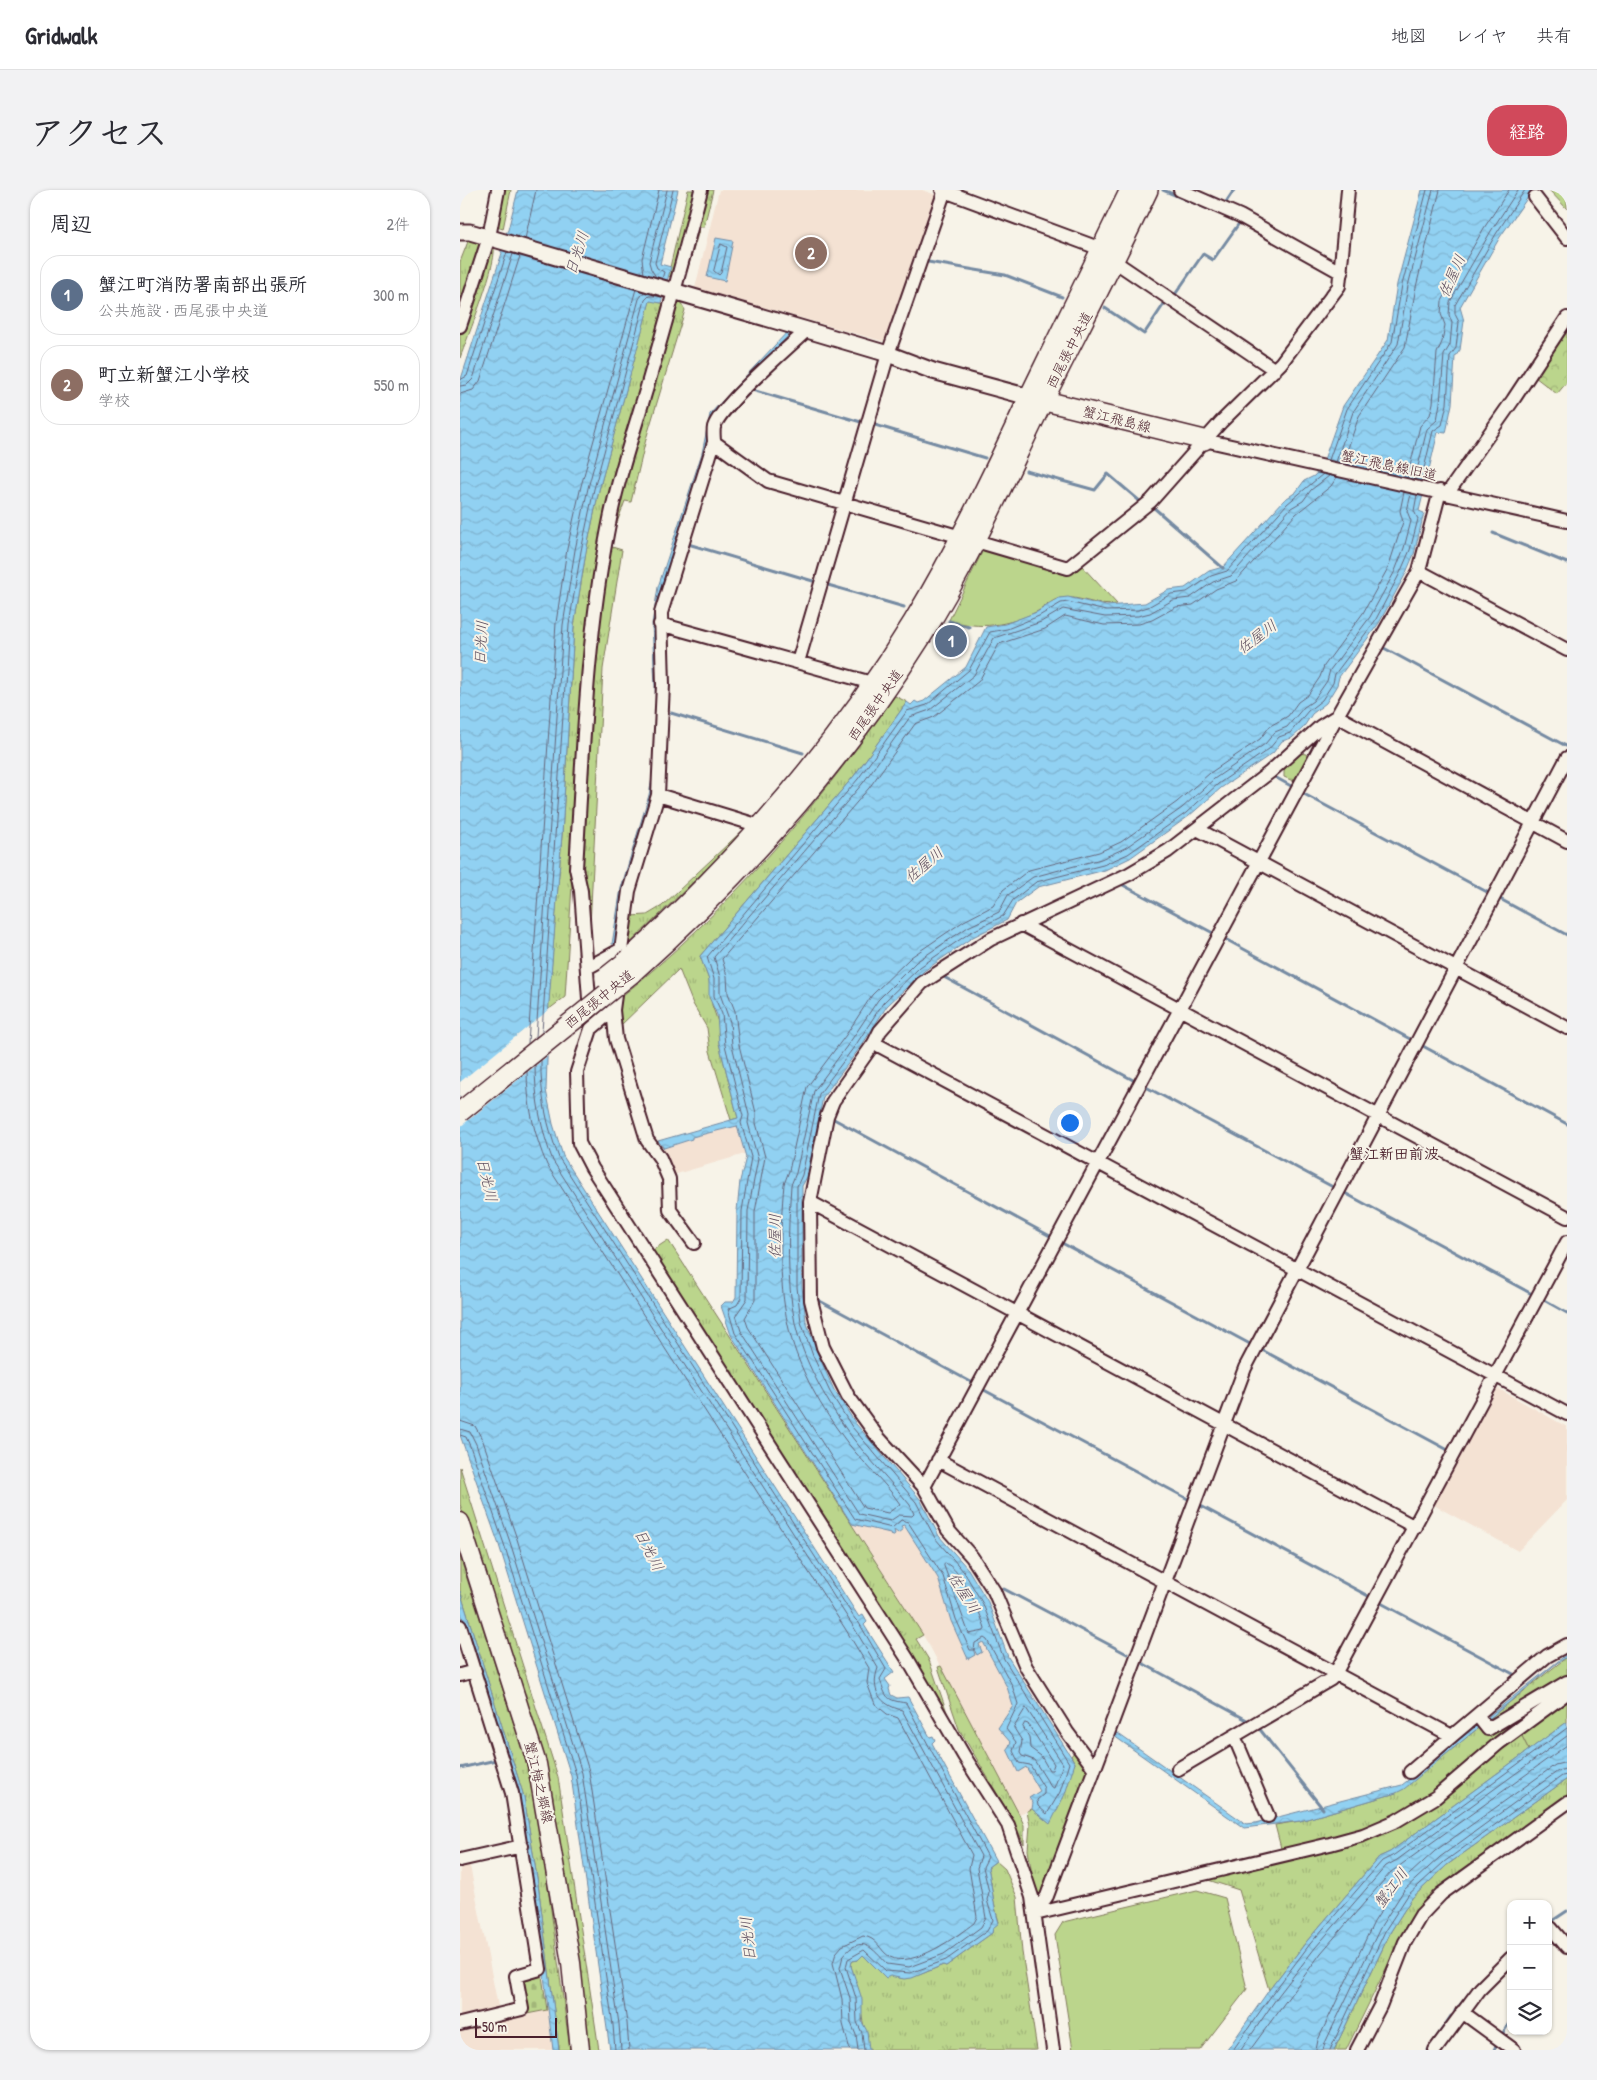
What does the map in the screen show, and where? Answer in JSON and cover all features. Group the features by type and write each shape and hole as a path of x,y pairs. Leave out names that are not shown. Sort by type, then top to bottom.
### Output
{"main road":[{"name":"西尾張中央道","path":"1108,255 1130,190"},
{"name":"西尾張中央道","path":"460,1095 626,961 690,922 754,856 846,747 922,636 1036,399 1108,255 1148,190"},
{"name":"蟹江飛島線","path":"1036,399 1204,440"},
{"name":"西尾張中央道","path":"460,1112 680,912 760,826 819,756 872,683 968,539"},
{"name":"蟹江梅之郷線","path":"460,1522 537,1764 570,1954 580,2050"}],"street":[{"path":"460,326 491,238 498,190"},
{"path":"701,190 622,474 608,529 598,588 587,693 576,868 581,891 591,1029 577,1072 579,1143 592,1168 907,1658 964,1756 1008,1825 1030,1889 1053,2050"},
{"path":"798,662 888,354 944,190 1108,255 1275,370"},
{"path":"1180,190 1240,216 1342,272"},
{"path":"714,442 768,481 1068,568 1151,501 1204,440 1275,370 1339,286 1342,272 1348,190"},
{"path":"1535,197 1567,238"},
{"path":"460,232 491,238 672,290 888,354 932,370 1036,399"},
{"path":"924,1487 1338,716 1419,571 1444,492 1514,400 1567,318"},
{"path":"694,1243 670,1210 669,1178 660,1158 647,1140 616,1039 613,1010 626,961 629,891 658,794 663,685 660,624 665,598 714,442 714,428 720,416 750,383 807,330"},
{"name":"蟹江飛島線旧道","path":"1204,440 1444,492 1567,521"},
{"path":"1419,571 1567,650"},
{"path":"660,624 872,683"},
{"path":"1338,716 1567,841"},
{"path":"1094,1768 1067,1732 1026,1666 994,1591 972,1557 948,1530 924,1487 877,1436 848,1396 823,1347 811,1300 810,1202 830,1109 874,1044 880,1032 922,983 956,960 1021,924 1129,874 1168,851 1270,772 1321,726 1338,716"},
{"path":"1035,1914 1046,1896 1245,1368 1567,758"},
{"path":"658,794 760,826"},
{"path":"1197,829 1567,1028"},
{"path":"1021,924 1567,1217"},
{"path":"587,968 626,961"},
{"path":"591,1029 613,1010"},
{"path":"874,1044 1567,1414"},
{"path":"810,1202 1415,1527"},
{"path":"1178,1770 1331,1679 1335,1674 1567,1242"},
{"path":"938,1460 1452,1736"},
{"path":"460,1626 512,1793 522,1846 540,1969 516,1976 522,2009 460,2024"},
{"path":"1410,1772 1452,1736 1481,1720 1547,1656 1567,1645"},
{"path":"460,1675 475,1671"},
{"path":"1481,1720 1488,1729 1567,1682"},
{"path":"1035,1914 1330,1844 1396,1821 1436,1796 1499,1743 1567,1693"},
{"path":"1234,1736 1268,1816"},
{"path":"1357,2050 1380,2006 1405,1942 1421,1915 1441,1894 1567,1803"},
{"path":"460,1860 522,1846"},
{"path":"1557,1931 1567,1947"},
{"path":"1435,2050 1480,1989 1507,1962"},
{"path":"1462,2012 1514,2050"}],"shaded area":[{"path":"719,190 922,190 939,196 887,340 882,341 695,288"},
{"path":"737,1126 745,1154 673,1175 662,1149 692,1139 692,1137"},
{"path":"1499,1389 1567,1427 1567,1500 1518,1551 1432,1504 1491,1392"},
{"path":"852,1524 890,1533 896,1530 897,1532 904,1525 938,1578 951,1621 968,1659 972,1648 982,1642 1007,1687 1013,1706 1002,1725 1012,1743 1018,1771 1026,1767 1040,1791 1033,1803 1032,1809 1019,1814 929,1645"},
{"path":"469,1861 499,2011 460,2020 460,1863"},
{"path":"548,2010 553,2050 460,2050 460,2029"}],"green space":[{"path":"503,190 511,190 503,229 497,227"},
{"path":"688,190 697,190 673,278 668,276"},
{"path":"707,190 713,190 704,227 700,227 687,271 683,277"},
{"path":"1549,190 1567,190 1567,209"},
{"path":"469,239 479,242 480,254 460,314 460,262"},
{"path":"493,245 494,252 488,281 460,358 460,334 487,252"},
{"path":"678,298 685,310 646,439 631,502 625,501 612,536 625,475"},
{"path":"650,300 665,304 618,472 584,693 565,997 548,1010 562,835 574,626 586,552 599,490"},
{"path":"1567,327 1567,382 1557,394 1535,377"},
{"path":"609,546 622,550 603,669 589,945 580,873 590,693"},
{"path":"983,550 1068,574 1081,565 1117,604 1110,605 1075,598 1061,598 1027,616 1005,623 983,626 949,620"},
{"path":"895,696 907,702 854,776 700,956 709,980 712,1005 719,1025 719,1043 738,1118 731,1120 710,1051 707,1028 693,1004 679,969 619,1027 617,1000 695,932 767,858 833,779"},
{"path":"1299,753 1306,754 1308,758 1293,781 1284,777 1284,768"},
{"path":"745,828 718,858 626,947 630,916 647,915 662,906"},
{"path":"668,1240 923,1635 916,1639 929,1660 951,1724 650,1252"},
{"path":"460,1467 558,1777 599,2050 589,2050 562,1853 544,1761 460,1504"},
{"path":"460,1557 525,1758 540,1829 570,2050 559,2050 538,1884 524,1797 460,1591"},
{"path":"1567,1657 1567,1679 1489,1725 1486,1721"},
{"path":"941,1666 1019,1814 1024,1825 1024,1844 1014,1822 959,1729 938,1667"},
{"path":"1567,1684 1434,1793 1396,1816 1346,1837 1282,1852 1275,1825 1300,1821 1396,1793 1481,1726"},
{"path":"1567,1696 1567,1722 1529,1750 1519,1730"},
{"path":"1519,1730 1529,1750 1390,1852 1379,1857 1307,1941 1269,1990 1239,1890 1202,1878 1398,1824"},
{"path":"1074,1752 1088,1770 1044,1893 1036,1899 1028,1850 1030,1825 1027,1811 1032,1809 1049,1823 1075,1763 1071,1756"},
{"path":"1567,1779 1567,1795 1454,1876 1426,1901 1397,1946 1346,2050 1334,2050 1391,1931 1412,1898 1447,1865"},
{"path":"996,1861 1005,1869 1017,1897 1022,1952 1037,2050 869,2050 851,1966 852,1961 858,1960 863,1955 893,1976 900,1978 916,1976 943,1965 946,1966 992,1933 993,1928 999,1922 988,1867"},
{"path":"1197,1890 1225,1898 1247,1989 1200,2050 1073,2050 1055,1935 1063,1922"},
{"path":"542,1976 547,2010 527,2014 522,1985 525,1981"}],"water":[{"name":"日光川","path":"518,190 678,190 660,264 671,267 661,303 650,301 599,490 586,552 574,626 562,835 549,1002 546,1090 553,1124 563,1156 859,1617 863,1615 867,1622 864,1625 894,1672 885,1679 890,1686 891,1695 897,1698 908,1697 930,1737 933,1736 935,1740 932,1743 996,1861 988,1867 999,1923 993,1928 992,1933 946,1966 943,1965 912,1978 904,1979 890,1976 886,1978 863,1955 858,1960 852,1961 851,1966 862,1999 862,2022 867,2031 869,2050 610,2050 571,1776 499,1545 460,1435 460,382 502,253 498,247 508,230"},
{"name":"佐屋川","path":"1422,190 1533,190 1500,237 1460,307 1464,321 1460,350 1455,357 1452,404 1446,433 1438,432 1419,511 1424,513 1414,554 1379,623 1339,677 1337,685 1326,703 1312,714 1303,728 1292,738 1282,741 1273,753 1221,788 1189,816 1130,858 1105,870 1038,887 1016,903 1007,920 973,937 924,971 887,1006 862,1045 823,1097 807,1177 802,1186 802,1287 806,1321 818,1354 834,1390 856,1424 920,1499 939,1536 968,1569 988,1602 1008,1657 1075,1763 1065,1794 1050,1824 1032,1809 1033,1803 1029,1798 1040,1791 1026,1767 1018,1772 1007,1749 1011,1743 998,1728 1013,1706 1007,1687 983,1642 979,1644 982,1652 977,1655 973,1648 975,1655 968,1659 951,1621 938,1578 904,1525 901,1526 903,1529 898,1533 894,1530 895,1534 892,1536 890,1533 852,1524 731,1335 721,1306 725,1302 733,1302 736,1297 737,1211 740,1181 746,1157 737,1126 692,1137 692,1139 664,1148 658,1141 738,1118 719,1043 717,1015 709,997 709,980 700,956 854,776 907,702 911,705 915,701 918,703 924,701 966,667 986,627 1005,624 1037,612 1059,598 1068,597 1106,606 1145,603 1168,590 1185,588 1209,571 1223,567 1284,500 1296,492 1304,481 1314,476 1321,468 1343,406 1388,340 1397,284"},
{"path":"716,238 733,241 725,281 707,277"},
{"path":"790,329 793,331 719,407 710,423 709,442 657,600 654,625 660,709 652,796 621,910 615,944 612,944 621,888 649,795 652,778 656,708 652,624 658,587 702,453 710,414"},
{"path":"460,1591 524,1797 538,1884 559,2050 553,2050 533,1884 480,1670 460,1610"},
{"path":"1567,1654 1567,1657 1557,1663 1404,1789 1300,1821 1244,1828 1114,1736 1117,1733 1246,1824 1255,1823 1402,1785"},
{"name":"蟹江川","path":"1567,1722 1567,1779 1447,1865 1412,1898 1391,1931 1334,2050 1227,2050 1269,1990 1307,1941 1379,1857 1390,1852"}],"pier":[{"path":"551,1008 549,1055 460,1127 460,1082"}],"waterway":[{"path":"1163,190 1206,208"},
{"path":"1226,205 1224,205 1234,190"},
{"path":"1174,296 1203,254 1213,260 1240,222"},
{"path":"928,262 1005,275 1062,297"},
{"path":"1105,308 1144,334 1166,301"},
{"path":"752,390 861,422"},
{"path":"875,425 985,458"},
{"path":"1026,471 1095,490 1108,474 1142,503"},
{"path":"1153,507 1223,568"},
{"path":"1493,533 1567,563"},
{"path":"688,544 813,581"},
{"path":"828,585 904,607"},
{"path":"949,621 969,627"},
{"path":"1382,647 1566,746"},
{"path":"671,713 803,753"},
{"path":"1273,776 1291,786"},
{"path":"1304,794 1487,892"},
{"path":"1121,884 1213,933"},
{"path":"1500,899 1567,935"},
{"path":"1227,940 1410,1039"},
{"path":"942,976 1133,1080"},
{"path":"1421,1045 1567,1124"},
{"path":"1146,1087 1331,1186"},
{"path":"832,1118 1050,1236"},
{"path":"1343,1192 1532,1294"},
{"path":"1062,1243 1250,1344"},
{"path":"1542,1299 1567,1313"},
{"path":"818,1300 971,1382"},
{"path":"1262,1350 1448,1450"},
{"path":"984,1390 1188,1499"},
{"path":"1199,1505 1370,1597"},
{"path":"1004,1589 1127,1654"},
{"path":"1379,1602 1517,1676"},
{"path":"1144,1664 1247,1720"},
{"path":"1258,1727 1323,1809"},
{"path":"460,1768 496,1760"},
{"path":"1552,1921 1567,1911"},
{"path":"1501,1959 1507,1955"},
{"path":"1455,2011 1470,1993"},
{"path":"1428,2050 1451,2016"},
{"path":"1501,2036 1507,2026"},
{"path":"1494,2050 1497,2043"}],"place":[{"name":"町立新蟹江小学校","path":"811,253"},
{"name":"蟹江町消防署南部出張所","path":"951,641"}],"district":[{"name":"蟹江新田前波","path":"1394,1154"}]}
